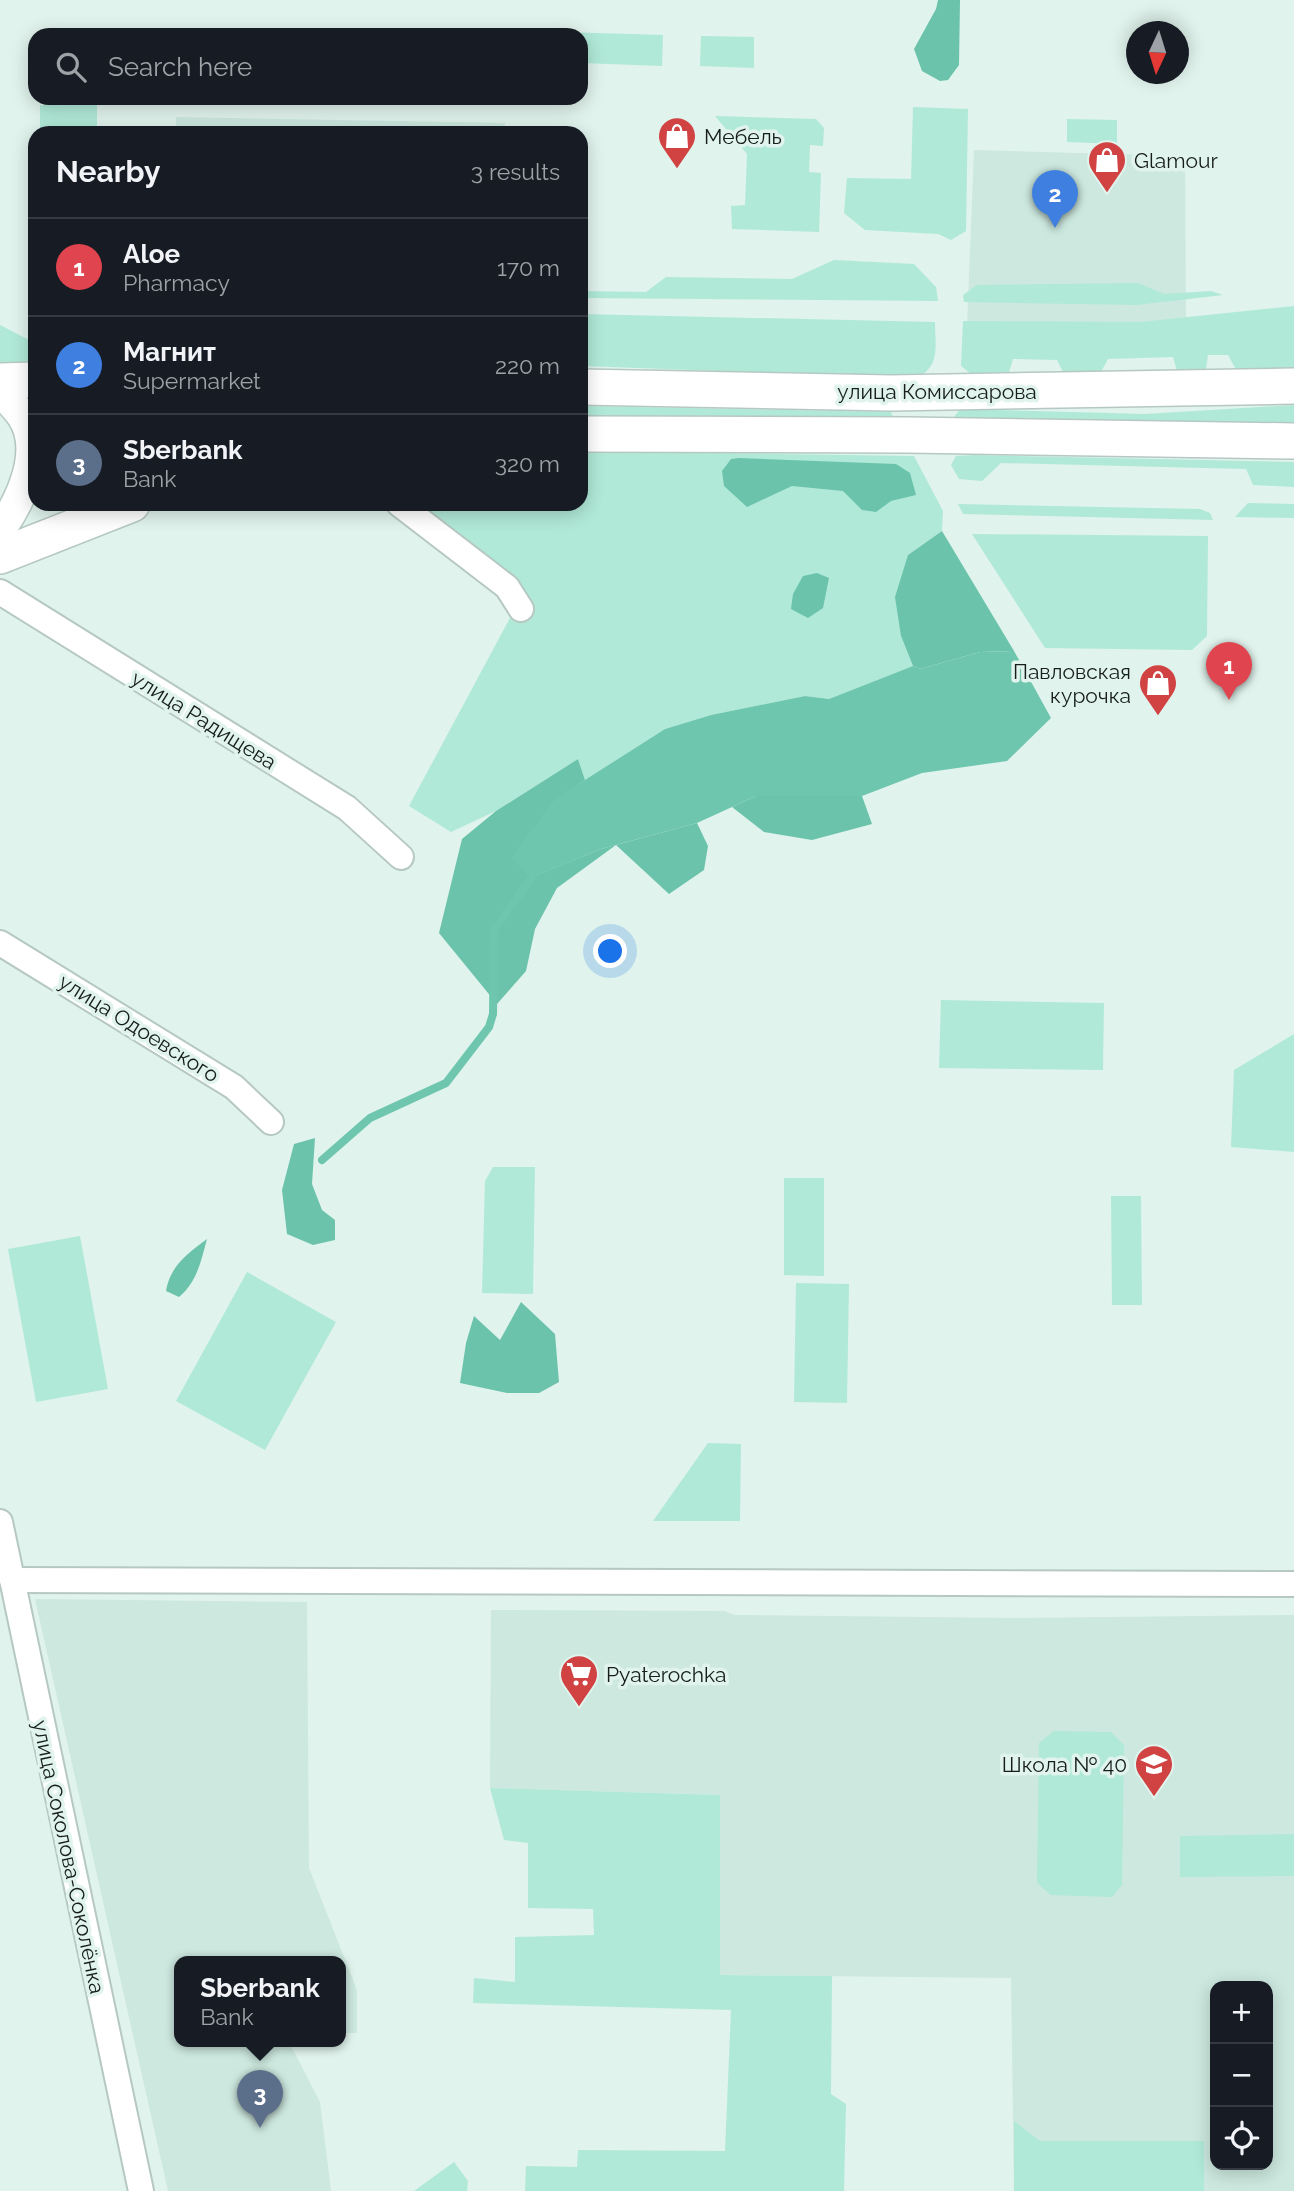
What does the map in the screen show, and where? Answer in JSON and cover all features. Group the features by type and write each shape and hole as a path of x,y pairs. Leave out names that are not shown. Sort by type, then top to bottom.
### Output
{"main road":[{"path":"0,381 28,380"},
{"name":"улица Комиссарова","path":"588,387 891,393 1294,386"},
{"path":"588,435 908,435 1294,441"},
{"path":"0,556 114,511"}],"street":[{"path":"0,390 24,417 28,430"},
{"path":"0,530 14,512 28,477"},
{"path":"408,511 507,587 521,609"},
{"name":"улица Радищева","path":"0,593 346,808 401,858"},
{"name":"улица Одоевского","path":"0,943 234,1087 271,1122"},
{"name":"улица Соколова-Соколёнка","path":"0,1522 97,1994 141,2191"},
{"path":"12,1580 1294,1584"}],"shaded area":[{"path":"938,0 960,0 959,65 948,80 940,81 922,71 914,49 936,9"},
{"path":"588,33 663,35 662,66 588,63"},
{"path":"701,36 754,37 754,68 700,66"},
{"path":"40,105 97,105 97,126 40,126"},
{"path":"913,107 968,109 966,231 951,240 938,234 865,230 844,213 847,178 911,179"},
{"path":"715,116 816,119 824,128 823,146 810,145 809,172 821,173 819,232 732,229 731,206 745,205 747,154"},
{"path":"176,117 505,123 505,126 176,126"},
{"path":"1067,119 1117,120 1117,144 1067,142"},
{"path":"974,150 1185,156 1186,328 967,326"},
{"path":"834,260 914,264 936,287 938,301 588,298 588,291 646,292 666,277 792,279"},
{"path":"1138,283 1164,294 1211,291 1223,295 1137,305 964,302 963,295 977,285"},
{"path":"1294,306 1294,372 1239,375 1228,355 1208,355 1205,376 1179,378 1173,357 1108,359 1097,379 1067,380 1057,360 1013,359 1006,382 981,382 961,366 963,321 1140,322"},
{"path":"588,314 935,322 936,347 933,361 925,373 917,378 588,366"},
{"path":"0,325 28,339 28,361 0,363"},
{"path":"1294,405 1294,426 963,424 954,417 960,409 1145,414"},
{"path":"588,406 891,412 895,421 588,420"},
{"path":"588,451 914,456 943,511 942,531 908,555 901,636 913,666 829,699 805,696 711,715 665,729 585,780 578,759 496,811 451,832 409,806 524,592 425,511 588,511"},
{"path":"956,456 1294,462 1294,487 1253,485 1246,469 1001,463 982,481 959,479 951,465"},
{"path":"731,459 896,464 910,473 916,495 891,501 876,512 862,510 843,491 792,486 747,507 724,486 722,471"},
{"path":"1248,503 1294,504 1294,518 1235,517"},
{"path":"958,504 1200,509 1210,513 1213,520 963,514"},
{"path":"942,531 1014,651 980,652 920,669 913,666 901,636 895,597 908,555"},
{"path":"972,534 1208,536 1207,636 1192,650 1045,648"},
{"path":"817,573 829,578 823,608 808,618 791,609 793,594 803,576"},
{"path":"1014,651 1051,718 1007,761 922,773 862,796 756,796 697,823 601,849 531,878 511,858 555,799 665,729 711,715 805,696 829,699 913,666 920,669 980,652"},
{"path":"578,759 585,780 555,800 530,878 601,849 697,823 708,846 704,870 669,894 616,845 557,888 535,929 526,971 497,1004 439,933 462,839 496,811"},
{"path":"756,796 862,796 872,824 812,840 764,832 732,807"},
{"path":"941,1000 1104,1003 1103,1070 939,1068"},
{"path":"1294,1034 1294,1152 1231,1147 1234,1070"},
{"path":"315,1138 312,1184 322,1210 335,1220 335,1240 313,1245 287,1234 282,1190 294,1144"},
{"path":"493,1167 535,1167 533,1294 482,1293 485,1181"},
{"path":"784,1178 824,1178 824,1276 784,1275"},
{"path":"1111,1196 1141,1196 1142,1305 1112,1305"},
{"path":"80,1236 108,1389 36,1402 8,1249"},
{"path":"207,1239 198,1271 190,1285 179,1297 166,1291 176,1267"},
{"path":"247,1272 336,1322 265,1450 176,1401"},
{"path":"796,1283 849,1284 847,1403 794,1402"},
{"path":"521,1302 555,1334 559,1382 539,1393 507,1393 460,1383 466,1343 474,1316 500,1340"},
{"path":"708,1443 741,1444 740,1521 653,1521"},
{"path":"35,1599 307,1602 309,1868 344,1956 174,1956 174,2047 292,2047 320,2102 331,2191 168,2191"},
{"path":"491,1610 725,1611 734,1615 1015,1618 1294,1615 1294,2191 1014,2191 1011,1978 720,1975 720,1795 490,1788"},
{"path":"1054,1731 1111,1732 1124,1745 1122,1885 1112,1897 1051,1895 1037,1883 1039,1743"},
{"path":"490,1788 720,1795 720,1975 832,1976 831,2094 846,2104 844,2191 525,2191 526,2166 577,2167 578,2150 725,2151 731,2010 473,2003 474,1978 515,1982 515,1937 594,1935 593,1909 528,1908 528,1843 504,1840"},
{"path":"1294,1834 1294,1876 1180,1877 1180,1836"},
{"path":"346,1962 357,1990 357,2033 346,2033"},
{"path":"1014,2121 1040,2141 1204,2141 1204,2191 1014,2191"},
{"path":"454,2162 468,2181 467,2191 414,2191"}],"waterway":[{"path":"322,1160 370,1118 446,1083 489,1027 493,1014 494,930 531,878"}],"place":[{"name":"Мебель","path":"677,170"},
{"name":"Glamour","path":"1107,194"},
{"name":"Магнит","path":"1055,228"},
{"name":"Aloe","path":"1229,700"},
{"name":"Павловская курочка","path":"1158,717"},
{"name":"Pyaterochka","path":"579,1708"},
{"name":"Школа № 40","path":"1154,1798"},
{"name":"Sberbank","path":"260,2128"}]}
